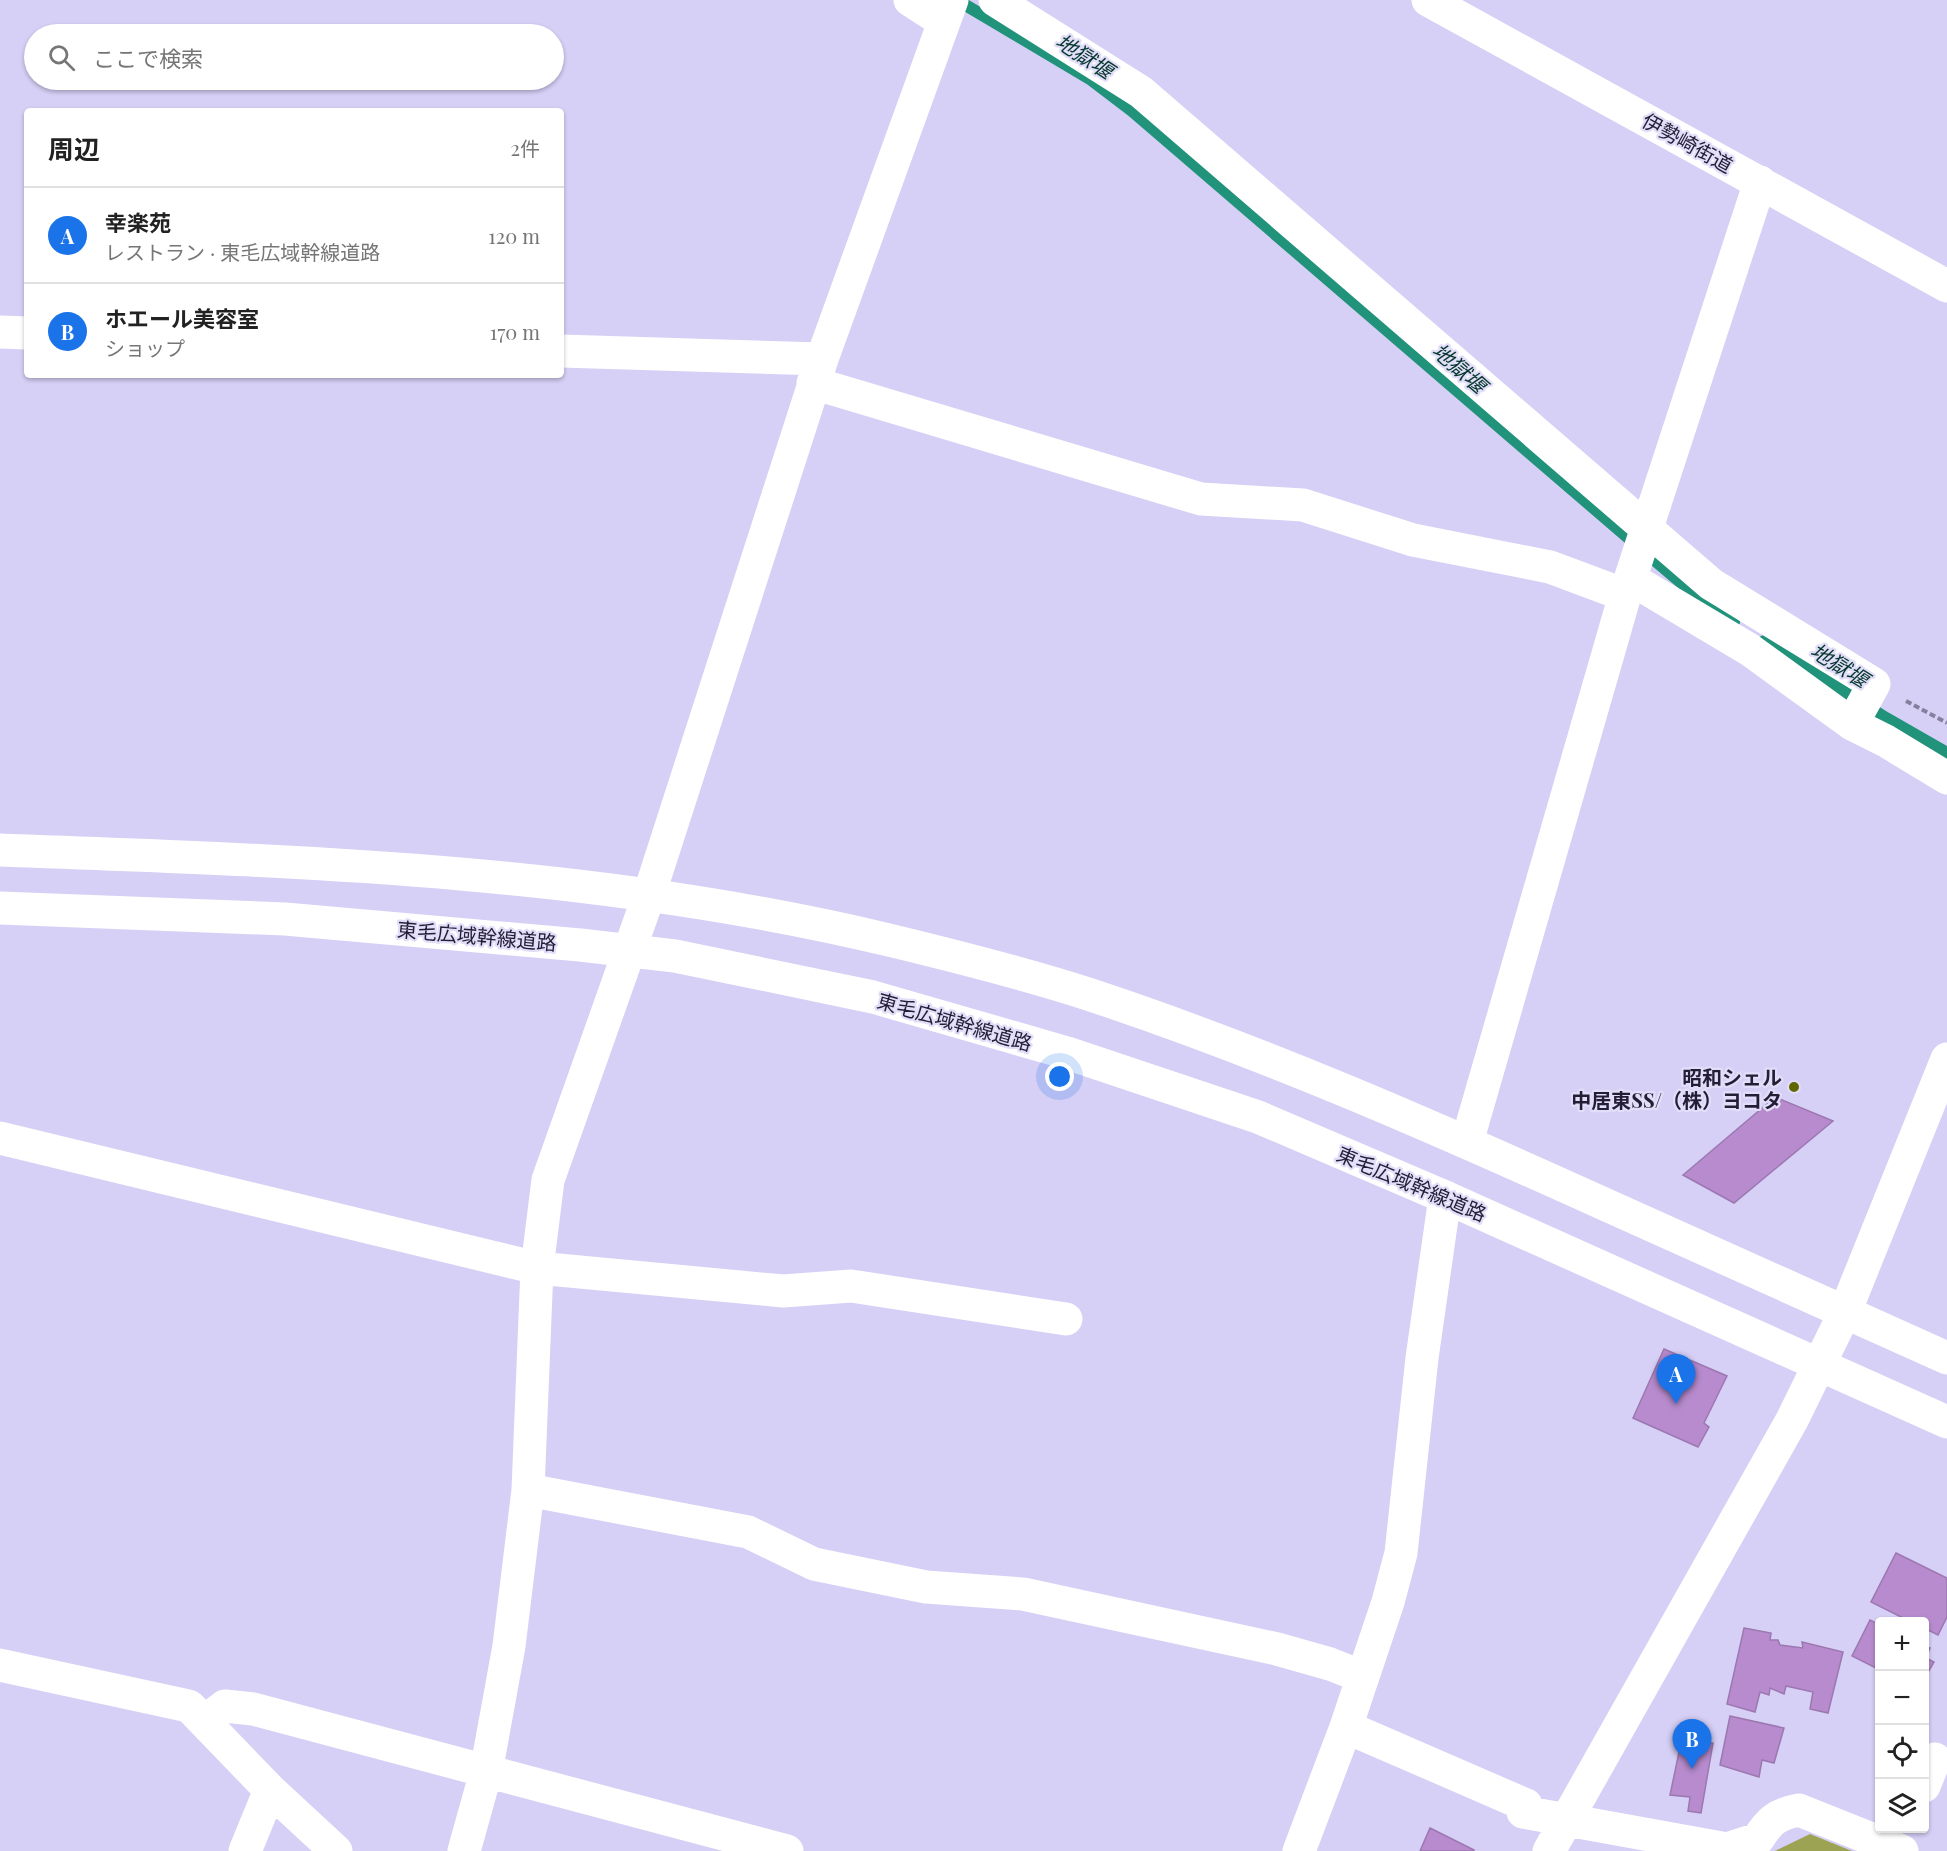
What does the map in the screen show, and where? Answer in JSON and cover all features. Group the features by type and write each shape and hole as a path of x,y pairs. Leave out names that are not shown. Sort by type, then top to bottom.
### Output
{"main road":[{"path":"464,1851 486,1772 509,1646 528,1490 537,1268 548,1180 649,895 818,371 948,11 910,0"},
{"path":"995,0 1142,92 1711,584 1874,684 1852,724"},
{"name":"伊勢崎街道","path":"1428,0 1947,286"},
{"path":"1467,1142 1628,587 1760,182"},
{"path":"0,332 24,333"},
{"path":"564,351 818,371 1202,499 1303,505 1413,540 1550,567 1628,587 1750,650 1852,724 1886,741 1947,778"},
{"path":"0,850 286,860 453,872 600,887 891,941 1088,994 1279,1063 1467,1142 1947,1358"},
{"name":"東毛広域幹線道路","path":"0,908 285,919 629,951 675,956 873,997 1067,1053 1258,1117 1445,1197 1947,1422"},
{"path":"1549,1851 1792,1420 1820,1366 1845,1312 1947,1059"},
{"path":"0,1138 537,1268 783,1291 851,1286 1066,1319"},
{"path":"1299,1851 1346,1727 1401,1553 1422,1358 1445,1197"},
{"path":"528,1490 748,1532 814,1564 926,1587 1023,1594 1277,1649 1330,1664 1363,1677"},
{"path":"0,1665 189,1706 270,1791 336,1851"},
{"path":"205,1721 225,1706 253,1709 787,1851"},
{"path":"1346,1727 1526,1805 1523,1812 1567,1821 1727,1849 1758,1839 1768,1821 1782,1813 1799,1810 1901,1851 1907,1833"},
{"path":"245,1851 270,1791"}],"path":[{"path":"1874,684 1947,723"}],"green space":[{"path":"1810,1834 1852,1851 1775,1851"}],"building":[{"path":"1775,1097 1833,1121 1734,1203 1683,1175"},
{"path":"1664,1349 1727,1376 1704,1423 1709,1427 1698,1447 1633,1418"},
{"path":"1896,1553 1947,1578 1947,1617 1938,1635 1929,1630 1929,1617 1901,1617 1871,1602"},
{"path":"1870,1620 1875,1622 1875,1668 1852,1656"},
{"path":"1744,1628 1771,1633 1770,1640 1778,1640 1780,1645 1803,1648 1802,1642 1843,1652 1828,1713 1810,1709 1813,1692 1786,1686 1784,1694 1770,1688 1769,1695 1760,1692 1755,1712 1727,1704"},
{"path":"1929,1660 1934,1662 1929,1670"},
{"path":"1730,1716 1784,1728 1774,1763 1762,1760 1759,1777 1720,1765"},
{"path":"1682,1738 1713,1743 1701,1813 1688,1811 1690,1797 1670,1795"},
{"path":"1430,1828 1474,1850 1420,1851"}],"waterway":[{"name":"地獄堰","path":"957,0 1090,79 1132,111 1626,536 1705,603 1734,622"},
{"name":"地獄堰","path":"1764,641 1886,718 1947,753"}],"place":[{"name":"昭和シェル 中居東SS/（株）ヨコタ","path":"1794,1087"},
{"name":"幸楽苑","path":"1676,1404"},
{"name":"ホエール美容室","path":"1692,1769"}]}
